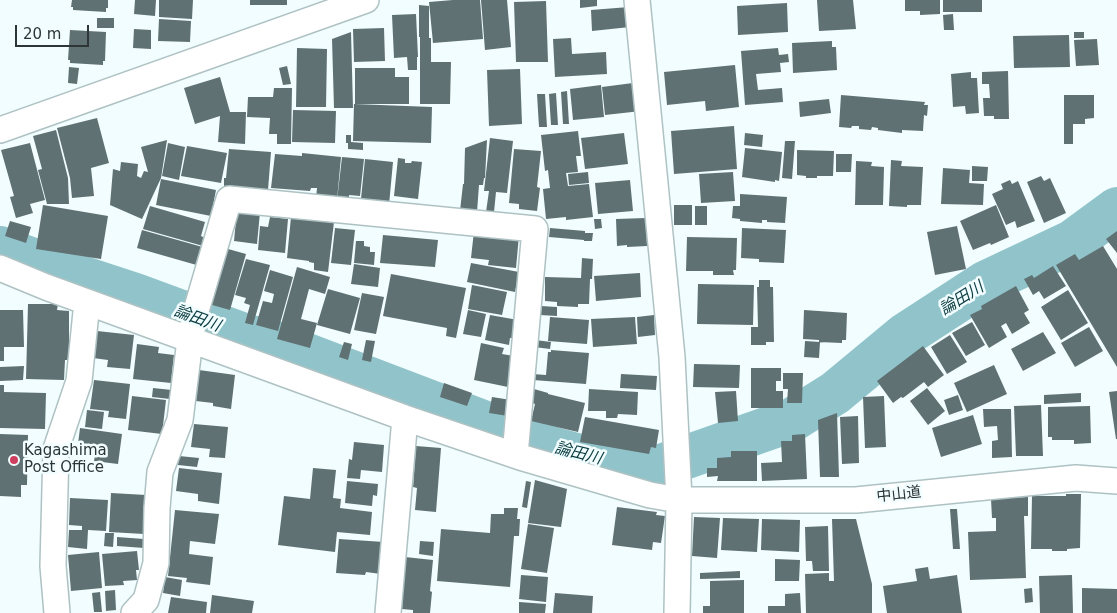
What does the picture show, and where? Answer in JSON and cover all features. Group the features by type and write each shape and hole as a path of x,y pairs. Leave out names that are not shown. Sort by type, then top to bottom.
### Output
{"street":[{"path":"0,130 366,0"},
{"path":"637,0 672,357 679,500 677,613"},
{"path":"134,613 146,600 156,562 160,472 180,420 192,327 230,199 535,229 516,441"},
{"name":"中山道","path":"0,268 87,302 192,327 405,418 516,441 650,495 679,500 856,500 1076,478 1117,481"},
{"path":"58,613 53,566 56,449 79,381 87,302"},
{"path":"388,613 405,418"}],"building":[{"path":"72,0 108,0 108,8 106,8 106,12 73,10 73,7 71,7"},
{"path":"135,0 156,0 155,16 134,14"},
{"path":"159,0 193,0 192,19 159,17"},
{"path":"250,0 287,0 287,5 250,5"},
{"path":"480,0 483,39 433,43 429,2"},
{"path":"481,0 507,0 511,47 485,50"},
{"path":"580,0 597,0 597,6 580,8"},
{"path":"817,0 853,0 856,29 819,31"},
{"path":"905,0 940,0 940,14 920,15 920,11 905,11"},
{"path":"943,0 982,0 982,12 943,12"},
{"path":"546,1 548,62 516,62 514,2"},
{"path":"787,3 788,32 738,35 737,6"},
{"path":"419,5 429,6 431,62 451,62 450,104 420,104"},
{"path":"629,7 630,27 592,31 591,10"},
{"path":"416,14 417,70 408,70 407,57 394,58 392,15"},
{"path":"953,14 954,30 944,30 943,15"},
{"path":"97,18 114,18 114,28 97,28"},
{"path":"159,19 191,21 190,42 158,41"},
{"path":"384,28 385,61 354,62 353,29"},
{"path":"134,29 151,30 151,49 133,48"},
{"path":"70,30 106,32 105,61 103,61 103,65 70,63 70,60 68,60"},
{"path":"351,32 353,108 334,108 332,39"},
{"path":"1074,32 1084,32 1084,38 1074,38"},
{"path":"1069,35 1070,67 1014,68 1013,36"},
{"path":"571,38 572,54 606,52 607,74 555,77 553,39"},
{"path":"1097,39 1099,65 1076,66 1074,40"},
{"path":"832,41 832,47 836,47 837,70 793,73 792,43"},
{"path":"297,48 327,49 326,107 296,107"},
{"path":"778,48 779,55 788,54 789,62 780,63 781,72 756,74 758,90 782,88 783,102 745,105 741,51"},
{"path":"735,65 739,107 706,111 705,101 667,105 664,72"},
{"path":"287,66 291,84 283,85 279,68"},
{"path":"69,67 79,68 77,84 68,83"},
{"path":"355,68 395,68 395,77 409,77 409,104 355,104"},
{"path":"520,69 522,124 489,126 487,70"},
{"path":"1008,71 1009,119 994,119 994,116 984,116 983,98 990,98 989,84 982,84 982,72"},
{"path":"971,72 971,78 977,78 979,113 966,114 965,106 953,107 951,74"},
{"path":"220,77 230,112 246,112 245,144 218,142 220,116 195,124 184,88"},
{"path":"633,83 641,111 605,115 602,87"},
{"path":"601,85 604,117 573,120 570,89"},
{"path":"274,88 292,88 291,144 277,144 277,134 269,134 270,118 247,117 248,97 273,97"},
{"path":"567,91 569,124 563,124 561,92"},
{"path":"556,93 558,125 551,125 549,94"},
{"path":"537,94 545,94 547,127 539,127"},
{"path":"841,95 925,102 924,105 928,105 927,116 924,115 923,131 902,130 902,133 878,130 878,128 872,127 871,130 859,129 859,126 852,126 851,128 839,127"},
{"path":"1064,95 1094,95 1094,118 1085,119 1085,124 1073,124 1073,144 1064,144"},
{"path":"829,99 831,113 800,117 799,102"},
{"path":"354,104 432,107 431,143 353,141"},
{"path":"293,110 336,111 335,143 292,142"},
{"path":"97,118 109,163 91,168 94,196 72,198 70,178 57,128"},
{"path":"734,126 737,169 674,174 671,131"},
{"path":"56,130 68,178 69,204 47,204 38,170 42,169 33,136"},
{"path":"578,131 581,156 576,156 578,172 566,173 568,186 589,184 593,217 566,220 566,217 546,219 543,189 550,188 548,170 545,171 541,135"},
{"path":"624,133 628,164 585,169 581,138"},
{"path":"745,133 763,135 762,147 744,145"},
{"path":"346,135 351,135 351,142 363,143 363,150 348,149"},
{"path":"490,138 513,141 507,193 496,192 494,212 486,212 489,191 484,191"},
{"path":"167,140 161,178 142,219 110,205 113,169 120,171 121,162 138,164 137,176 141,178 144,171 148,172 141,147"},
{"path":"487,140 485,178 483,185 479,185 477,212 460,211 464,184 465,148"},
{"path":"785,141 795,141 792,179 782,178"},
{"path":"30,143 45,200 30,204 33,213 16,218 10,197 14,196 1,150"},
{"path":"168,143 185,147 179,180 162,176"},
{"path":"187,146 227,153 221,183 181,176"},
{"path":"745,148 782,152 779,181 742,177"},
{"path":"229,149 271,152 268,190 224,186"},
{"path":"514,149 541,151 537,187 540,188 537,211 519,209 519,204 509,203"},
{"path":"797,150 834,151 833,176 806,178 806,176 797,175"},
{"path":"302,153 341,157 337,200 316,198 317,188 311,188 310,191 271,188 275,154 302,156"},
{"path":"836,154 852,154 851,172 836,172"},
{"path":"342,157 364,159 360,196 349,195 349,202 337,201"},
{"path":"398,158 405,159 405,163 411,163 412,161 422,162 418,199 394,196"},
{"path":"365,159 393,162 389,205 362,203"},
{"path":"891,160 902,161 901,166 923,167 921,205 907,205 907,207 889,206"},
{"path":"856,161 872,162 871,166 884,167 883,205 855,205"},
{"path":"972,166 988,167 987,181 972,181"},
{"path":"943,168 970,170 969,183 984,184 983,205 941,204"},
{"path":"588,172 589,183 569,185 568,174"},
{"path":"733,172 735,201 701,203 699,174"},
{"path":"1041,176 1044,181 1050,178 1066,213 1044,223 1027,182"},
{"path":"161,179 216,190 211,216 156,205"},
{"path":"630,180 633,211 598,214 595,183"},
{"path":"1010,180 1012,184 1018,181 1035,221 1017,228 1015,221 1006,225 992,194 1003,189 1001,184"},
{"path":"740,194 787,197 785,223 767,222 767,220 762,220 762,223 740,221 740,219 732,218 733,206 740,206"},
{"path":"43,205 108,216 101,259 36,249"},
{"path":"674,205 692,205 692,225 674,225"},
{"path":"996,205 1009,237 973,250 960,221"},
{"path":"150,206 205,222 201,236 205,238 203,246 143,229"},
{"path":"695,206 707,206 707,225 695,225"},
{"path":"237,210 260,212 257,244 234,241"},
{"path":"270,217 288,219 285,253 258,250 260,226 268,227"},
{"path":"291,217 334,222 328,272 314,270 314,263 309,261 287,258"},
{"path":"646,218 647,246 617,246 616,219"},
{"path":"594,219 601,219 602,228 595,229"},
{"path":"10,221 31,227 26,243 5,236"},
{"path":"957,226 966,269 935,275 927,232"},
{"path":"335,228 355,230 351,265 331,263"},
{"path":"550,228 593,233 592,241 549,237"},
{"path":"742,228 786,230 784,263 759,262 759,259 741,258"},
{"path":"142,230 206,248 200,266 137,248"},
{"path":"474,231 519,235 516,268 488,265 489,260 471,258"},
{"path":"1117,231 1117,253 1106,239"},
{"path":"383,235 438,240 435,267 380,263"},
{"path":"687,237 737,238 736,270 733,270 734,275 713,275 713,271 686,271"},
{"path":"356,241 364,241 364,246 370,247 370,252 375,252 374,265 354,263"},
{"path":"1103,246 1117,269 1117,367 1056,265 1075,254 1079,260"},
{"path":"221,247 246,254 230,310 205,303"},
{"path":"582,258 593,259 589,304 578,304 578,307 557,306 557,302 545,301 545,277 581,278"},
{"path":"246,259 270,265 253,325 245,323 250,305 244,303 246,298 235,295"},
{"path":"471,263 519,272 515,292 467,282"},
{"path":"354,264 380,268 378,287 351,284"},
{"path":"1053,266 1066,286 1044,299 1039,291 1033,295 1024,279 1032,275 1034,278"},
{"path":"297,267 330,277 325,294 309,289 301,319 317,323 310,348 277,339"},
{"path":"270,270 293,277 278,331 256,325 263,301 272,303 274,294 264,291"},
{"path":"640,273 641,297 596,301 594,276"},
{"path":"391,274 466,288 456,338 446,336 447,328 383,316"},
{"path":"759,280 770,280 770,287 773,287 774,342 766,342 766,345 751,345 751,327 758,327 757,287 759,287"},
{"path":"698,284 754,285 753,325 697,324"},
{"path":"472,285 507,292 502,315 468,309"},
{"path":"1016,286 1029,310 1024,313 1030,323 1012,334 1006,323 1001,326 1007,337 989,348 970,315 982,309 981,306"},
{"path":"328,289 360,298 350,334 317,325"},
{"path":"1068,290 1088,323 1061,340 1041,307"},
{"path":"362,293 384,297 376,334 354,330"},
{"path":"28,304 58,304 57,310 69,311 69,360 65,360 64,380 26,379"},
{"path":"541,306 557,307 557,316 540,315"},
{"path":"0,310 23,310 24,347 4,347 4,361 0,361"},
{"path":"468,310 486,314 481,337 463,334"},
{"path":"804,310 847,313 846,340 842,340 842,343 803,339"},
{"path":"490,315 518,320 514,338 510,338 509,345 485,340"},
{"path":"654,315 655,335 638,337 637,317"},
{"path":"550,317 589,320 587,344 548,341"},
{"path":"635,317 637,344 593,347 591,319"},
{"path":"972,322 985,345 966,356 952,333"},
{"path":"1089,327 1103,351 1075,367 1061,343"},
{"path":"97,331 134,335 130,369 107,367 108,360 93,358"},
{"path":"1043,332 1056,353 1023,371 1011,349"},
{"path":"950,335 967,362 947,374 931,347"},
{"path":"366,340 375,341 371,362 362,360"},
{"path":"535,340 551,342 550,349 534,347"},
{"path":"805,341 820,342 819,358 804,357"},
{"path":"344,342 352,344 348,360 339,357"},
{"path":"481,343 504,348 502,354 514,356 508,387 474,380"},
{"path":"137,344 159,347 158,353 174,355 171,383 133,379"},
{"path":"923,346 944,375 928,387 924,382 893,403 877,381"},
{"path":"551,350 589,353 586,384 533,380 533,374 546,375 548,352 551,352"},
{"path":"694,364 740,365 739,388 693,387"},
{"path":"994,365 1007,394 967,412 954,383"},
{"path":"24,366 23,380 0,381 0,367"},
{"path":"751,368 781,368 781,381 776,381 776,391 783,391 783,408 751,408"},
{"path":"199,370 235,375 231,409 213,406 213,403 196,401"},
{"path":"783,373 803,373 802,403 787,403 788,389 783,389"},
{"path":"621,374 657,376 656,390 620,388"},
{"path":"94,380 130,384 126,419 108,417 109,411 90,409"},
{"path":"444,383 472,393 467,406 440,397"},
{"path":"0,385 4,385 4,392 46,393 45,429 0,428"},
{"path":"153,388 172,390 170,399 152,397"},
{"path":"927,388 945,411 928,425 910,401"},
{"path":"534,389 585,403 578,432 531,421 535,404 530,402"},
{"path":"589,389 638,392 637,415 618,414 617,418 606,418 606,411 588,411"},
{"path":"736,391 738,421 718,423 715,392"},
{"path":"1117,391 1117,439 1116,439 1109,392"},
{"path":"1081,393 1081,402 1044,404 1044,395"},
{"path":"958,395 963,410 949,415 944,400"},
{"path":"132,396 166,400 162,434 128,430"},
{"path":"884,396 886,447 865,448 863,397"},
{"path":"492,397 511,400 508,416 489,413"},
{"path":"1041,405 1043,456 1016,456 1014,406"},
{"path":"1090,406 1091,443 1074,444 1074,440 1052,440 1052,437 1048,437 1048,407"},
{"path":"983,409 1011,409 1012,457 992,458 992,441 998,440 997,426 984,427"},
{"path":"87,410 104,412 102,429 85,427"},
{"path":"837,413 839,477 820,477 818,420"},
{"path":"973,415 982,444 941,457 932,428"},
{"path":"858,416 859,463 842,464 840,417"},
{"path":"585,417 659,430 656,448 651,447 649,454 580,442"},
{"path":"194,424 228,427 225,458 209,457 210,449 191,447"},
{"path":"80,428 122,434 118,464 94,461 95,455 77,452"},
{"name":"Kagashima Post Office","path":"0,434 28,435 27,485 21,485 21,497 0,496"},
{"path":"805,434 807,479 762,481 761,463 782,462 781,441 792,441 792,435"},
{"path":"354,442 384,445 382,472 361,470 360,479 347,478 349,459 352,460"},
{"path":"416,446 441,448 436,512 415,510 417,488 413,487"},
{"path":"731,451 757,451 757,481 717,481 718,476 707,477 707,468 717,468 717,458 731,457"},
{"path":"179,456 199,458 197,467 178,465"},
{"path":"179,468 222,473 219,504 198,501 198,494 176,491"},
{"path":"313,468 336,470 333,498 341,499 340,508 372,512 370,535 337,532 335,552 278,545 284,496 310,499"},
{"path":"535,480 567,489 561,527 528,523"},
{"path":"347,481 378,484 377,496 373,495 372,506 345,503"},
{"path":"526,481 531,482 527,508 522,507"},
{"path":"111,493 146,495 144,534 109,532"},
{"path":"1066,494 1081,494 1080,548 1067,549 1067,551 1031,549 1032,496 1066,496"},
{"path":"1028,497 1028,516 1024,516 1026,578 970,580 968,532 996,531 996,518 992,518 991,499"},
{"path":"70,498 108,500 106,531 88,530 87,549 68,547 69,530 82,530 82,526 69,525"},
{"path":"617,507 657,512 656,515 665,516 661,543 653,542 652,550 612,545"},
{"path":"504,508 518,508 517,519 520,519 519,536 514,536 510,587 437,581 441,529 490,533 491,514 504,514"},
{"path":"950,509 957,509 960,549 953,549"},
{"path":"175,510 219,514 215,544 190,541 189,554 213,557 210,585 186,582 187,578 168,576"},
{"path":"694,517 720,518 717,558 692,556"},
{"path":"723,518 759,519 757,552 721,550"},
{"path":"762,519 800,520 799,552 761,550"},
{"path":"832,519 856,519 872,584 872,613 806,613 805,574 829,573 829,581 834,581"},
{"path":"528,524 554,528 547,573 521,569"},
{"path":"828,526 829,571 813,571 812,561 806,561 805,527"},
{"path":"105,533 114,533 113,547 104,546"},
{"path":"117,537 144,539 144,548 117,546"},
{"path":"339,539 384,542 381,574 366,572 365,575 336,573"},
{"path":"420,541 434,542 433,556 419,554"},
{"path":"137,551 139,570 136,570 137,580 123,581 124,585 105,586 102,554"},
{"path":"99,552 102,588 71,591 68,555"},
{"path":"405,557 433,560 430,613 413,613 413,610 402,609"},
{"path":"775,559 800,560 799,581 775,581"},
{"path":"928,567 930,579 957,575 962,613 887,613 883,586 917,581 915,569"},
{"path":"740,571 740,578 700,579 700,573"},
{"path":"521,575 548,577 546,602 519,599"},
{"path":"1072,575 1073,613 1040,613 1039,576"},
{"path":"165,577 182,580 180,596 163,593"},
{"path":"744,580 744,613 703,613 703,606 710,606 710,581"},
{"path":"1032,588 1033,602 1025,603 1024,589"},
{"path":"1082,588 1117,589 1117,613 1082,613"},
{"path":"115,590 116,610 106,611 105,591"},
{"path":"100,592 102,612 94,612 92,593"},
{"path":"555,593 593,596 592,613 553,613"},
{"path":"800,593 801,613 768,613 768,606 785,606 785,594"},
{"path":"212,595 254,601 252,613 210,613"},
{"path":"171,597 207,602 206,613 168,613"},
{"path":"519,602 546,604 545,613 519,613"}],"waterway":[{"name":"論田川","path":"0,248 249,337 265,339 554,449 609,464 634,468 641,473 792,420 835,393 905,335 985,283 1072,242 1117,209"}],"place":[{"name":"Kagashima Post Office","path":"14,460"}]}
